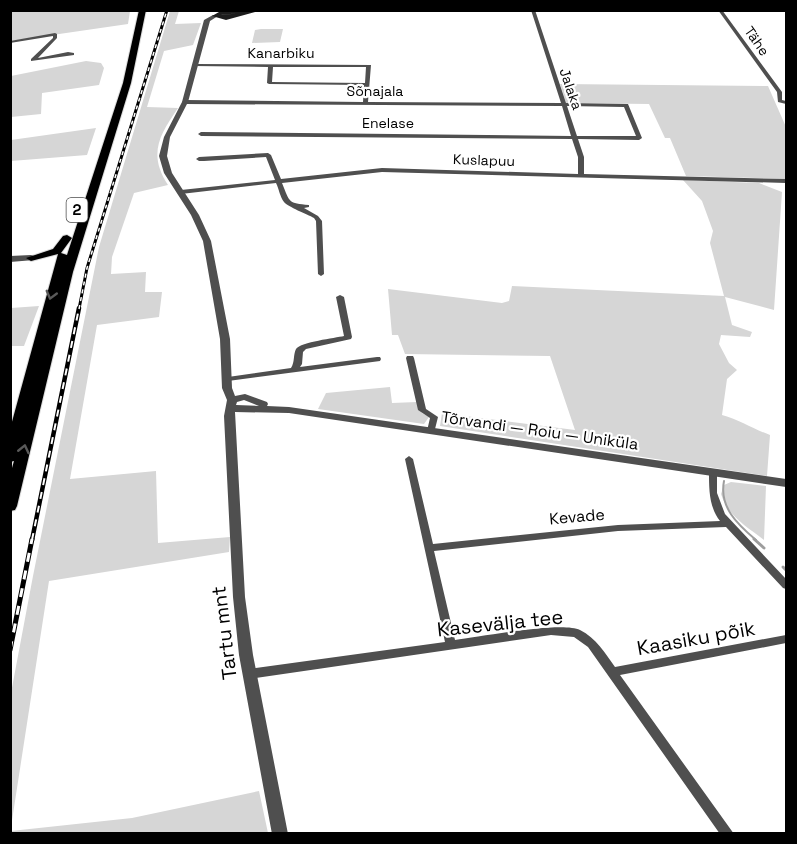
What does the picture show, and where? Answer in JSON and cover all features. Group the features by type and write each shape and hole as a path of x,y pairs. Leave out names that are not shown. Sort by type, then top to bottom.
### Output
{"highway":[{"name":"2","path":"10,457 57,272 118,89 137,10"},
{"name":"2","path":"10,506 67,272 116,120 143,10"},
{"path":"132,60 135,58 150,10"},
{"path":"31,258 57,251 67,238"},
{"path":"31,258 54,261 57,272"}],"main road":[{"path":"222,13 242,10"},
{"path":"222,13 248,10"},
{"path":"222,13 259,10"}],"street":[{"name":"Jalaka","path":"534,10 583,165 581,175"},
{"name":"Tähe","path":"720,10 773,86 780,101 786,104"},
{"path":"222,13 207,24 199,44 185,102 164,148 168,173 195,215 209,249 225,339 227,388 240,404"},
{"path":"10,42 55,34 55,38 32,58 63,55"},
{"name":"Kanarbiku","path":"194,64 369,66 366,84"},
{"path":"271,65 269,83 366,84 365,103"},
{"name":"Sõnajala","path":"185,102 626,105 639,138 575,137"},
{"name":"Enelase","path":"201,134 575,137"},
{"path":"204,159 268,155 286,200 319,221 321,274"},
{"name":"Kuslapuu","path":"181,192 382,170 786,181"},
{"path":"298,207 307,206"},
{"path":"10,259 31,258"},
{"path":"294,370 298,364 301,348 348,337 340,297"},
{"path":"410,358 422,410 434,417 431,431"},
{"path":"228,379 377,359"},
{"name":"Tõrvandi — Roiu — Uniküla","path":"240,404 786,483"},
{"name":"Tartu mnt","path":"240,404 231,425 239,597 249,674 280,834"},
{"path":"409,459 451,646"},
{"path":"713,472 716,506 728,524 786,585"},
{"name":"Kevade","path":"430,548 618,528 728,524"},
{"name":"Kasevälja tee","path":"249,674 551,631 569,631 587,639 613,672 728,834"},
{"name":"Kaasiku põik","path":"613,672 786,639"}],"shaded area":[{"path":"11,11 130,11 128,24 11,41"},
{"path":"170,11 179,11 175,24 201,23 193,45 164,51 147,107 178,108 158,145 158,164 168,185 134,193 112,257 111,274 146,272 145,292 162,292 159,317 97,325 70,479 156,471 158,543 230,537 229,552 49,581 11,827 11,693 33,576 99,247"},
{"path":"283,29 280,42 252,43 255,30"},
{"path":"86,61 101,63 104,68 99,85 42,93 41,114 11,117 11,76"},
{"path":"560,84 768,86 786,127 786,179 686,176 670,138 665,138 649,104 566,103"},
{"path":"96,128 87,155 11,161 11,140"},
{"path":"683,180 759,183 782,192 774,310 725,297 732,325 752,332 750,337 721,335 719,344 729,363 737,370 727,379 722,415 770,435 767,476 440,426 442,413 575,430 550,356 405,354 398,335 392,335 388,289 502,303 509,301 512,286 724,296 710,243 713,231 702,201"},
{"path":"39,306 24,346 11,346 11,308"},
{"path":"390,387 392,403 417,402 422,413 429,417 424,424 318,409 326,393"},
{"path":"731,482 766,486 764,540 738,520 724,502 721,494 724,485"},
{"path":"259,791 268,833 11,833 11,831 132,818"}],"waterway":[{"path":"724,481 724,499 727,507 742,528 756,540"},
{"path":"754,539 764,548"},
{"path":"783,567 786,570"}],"railway":[{"path":"79,309 87,268 167,10"},
{"path":"32,540 79,308"},
{"path":"10,650 32,539"}]}
